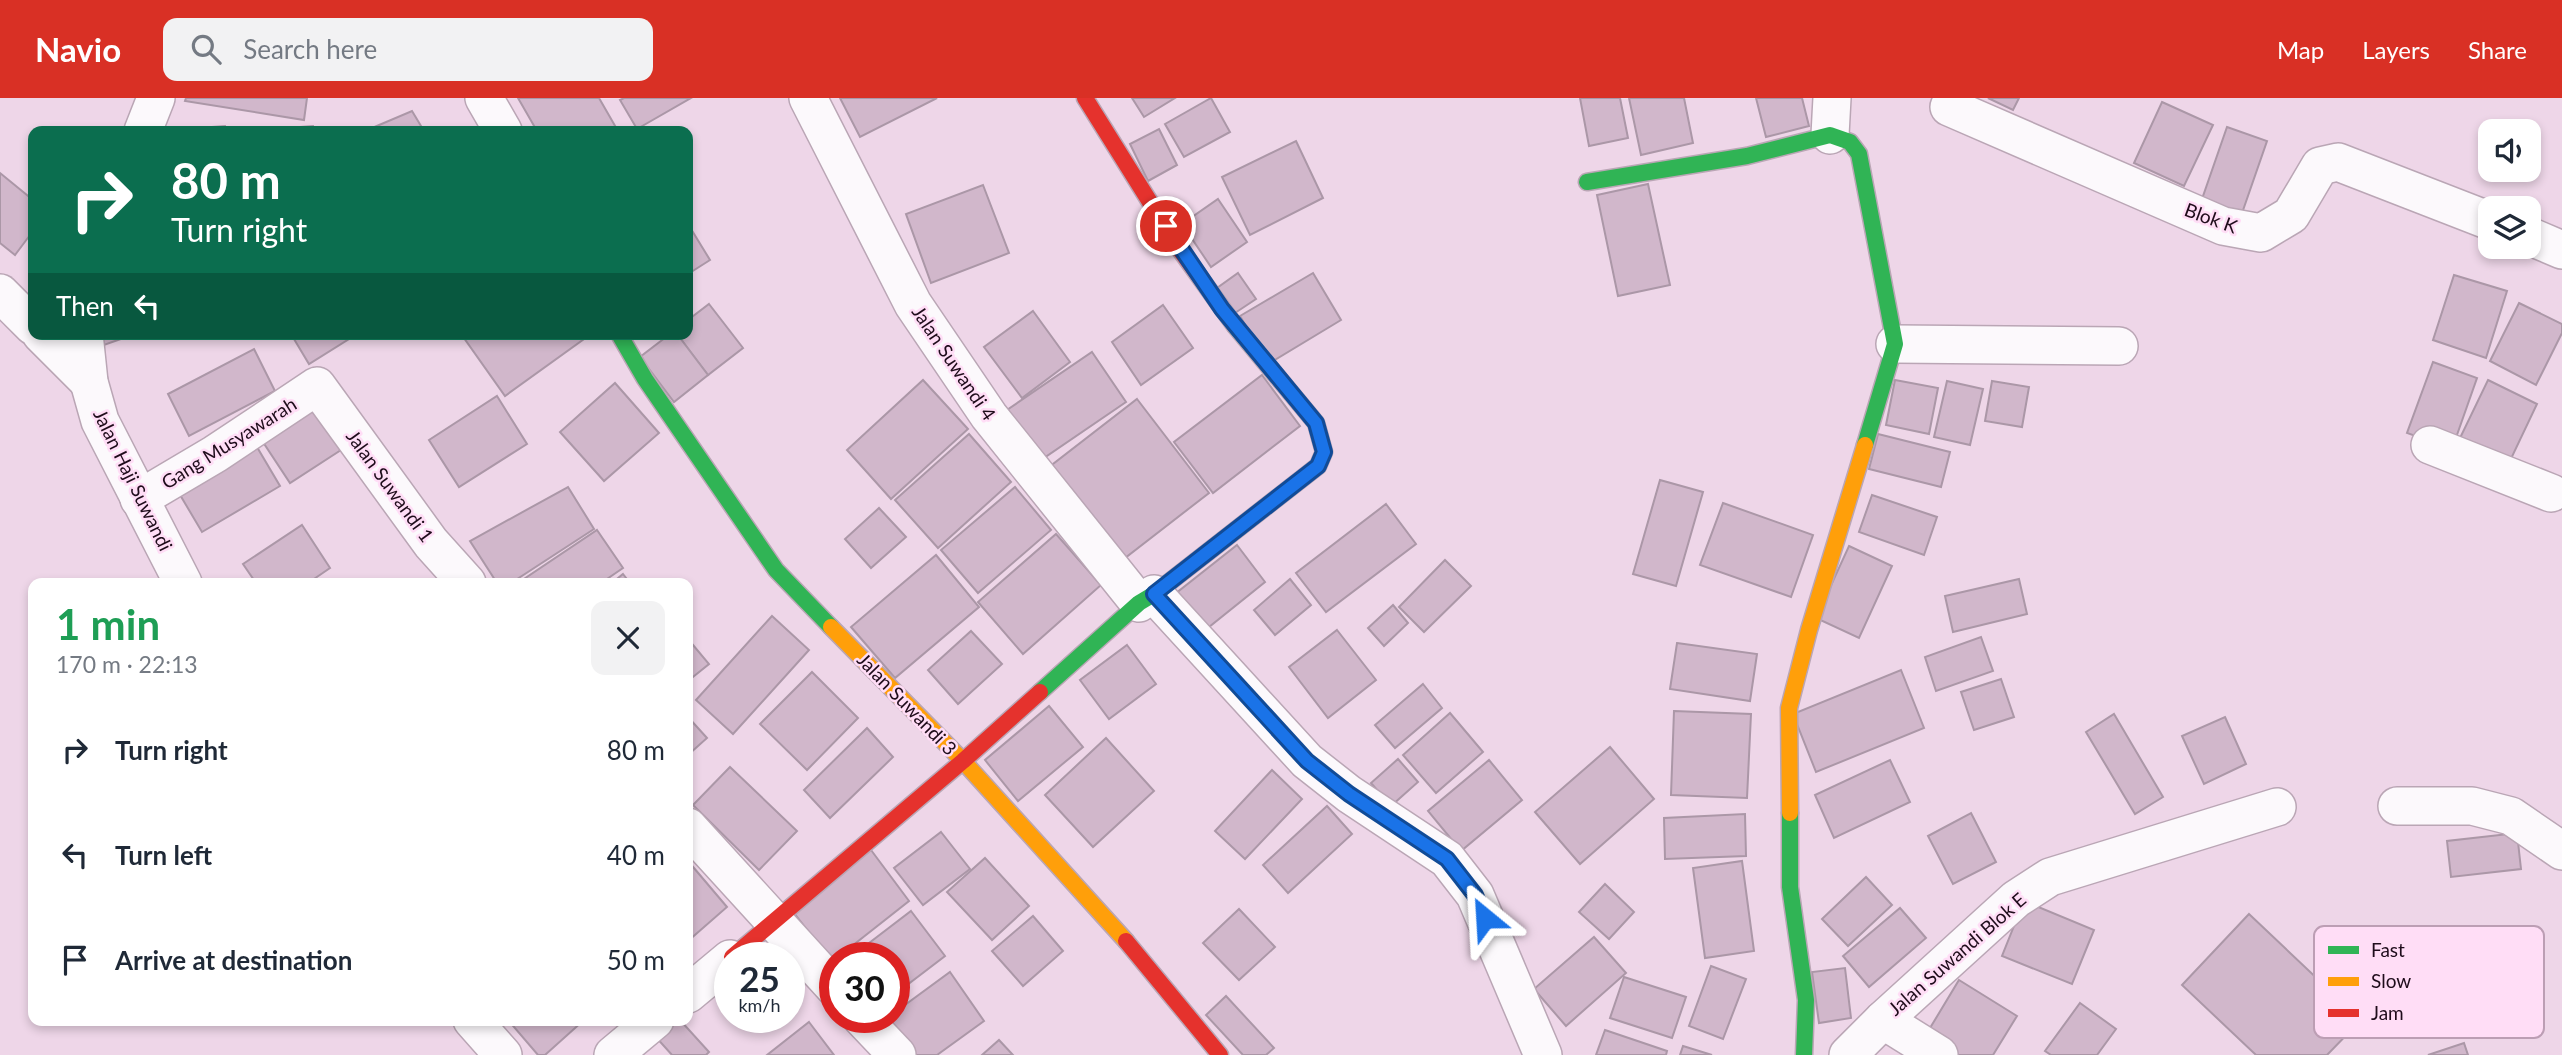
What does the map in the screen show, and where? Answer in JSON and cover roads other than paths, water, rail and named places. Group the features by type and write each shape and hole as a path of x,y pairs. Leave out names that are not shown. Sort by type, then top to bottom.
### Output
{"street":[{"path":"145,126 156,98"},
{"path":"484,98 500,126"},
{"name":"Jalan Suwandi 4","path":"808,98 913,304 989,416 1147,599 1307,761 1349,794 1447,859 1475,895 1543,1055"},
{"path":"751,942 1147,599 1318,466 1324,452 1316,423 1222,309 1178,247 1085,98"},
{"path":"1830,135 1832,98"},
{"name":"Blok K","path":"1949,107 2223,226 2262,233 2291,215 2320,166 2338,162 2478,216"},
{"path":"1587,182 1747,156 1830,135 1850,142 1859,154 1895,344 1809,630 1789,708 1790,887 1806,1000 1804,1055"},
{"path":"2541,241 2562,250"},
{"path":"0,293 28,321"},
{"path":"47,340 89,382"},
{"name":"Jalan Haji Suwandi","path":"85,340 89,382 100,421 180,578"},
{"name":"Jalan Suwandi 3","path":"622,340 645,379 776,570 962,761 1141,957 1220,1055"},
{"path":"1895,344 2119,346"},
{"name":"Gang Musyawarah","path":"139,499 215,454 317,386"},
{"name":"Jalan Suwandi 1","path":"317,386 431,543 462,578"},
{"path":"2430,445 2558,486"},
{"path":"2397,806 2472,806 2498,813 2511,817 2562,851"},
{"name":"Jalan Suwandi Blok E","path":"1848,1055 2016,899 2050,877 2277,807"},
{"path":"693,833 819,971"},
{"path":"693,990 714,972"},
{"path":"1883,1020 1939,1055"},
{"path":"477,1026 503,1055"},
{"path":"613,1055 648,1026"},
{"path":"876,1033 897,1055"}]}
